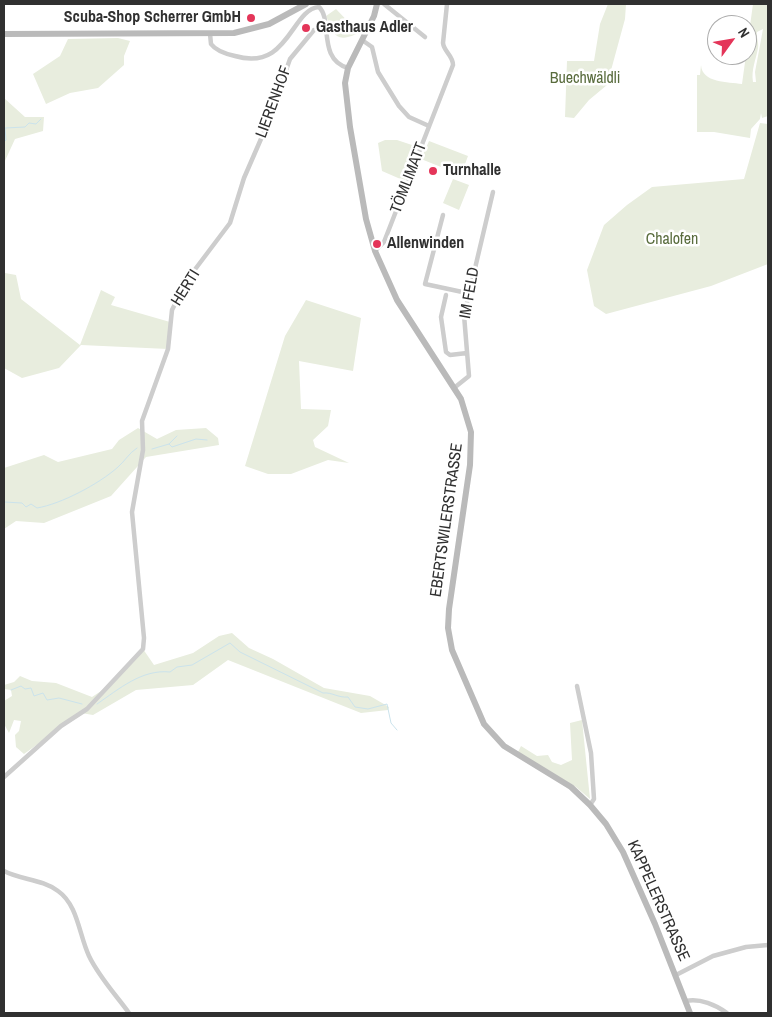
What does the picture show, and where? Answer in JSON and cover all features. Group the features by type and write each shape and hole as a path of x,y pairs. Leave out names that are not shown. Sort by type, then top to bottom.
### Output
{"street":[{"path":"4,34 210,34 256,28 282,18 306,4"},
{"name":"EBERTSWILERSTRASSE","path":"378,4 348,68 345,90 366,219 375,251 400,306 454,388 466,410 472,442 449,609 448,628 452,650 479,714 491,733 512,751 562,781 590,805"},
{"path":"384,4 424,37"},
{"path":"429,126 453,65 453,60 443,43 447,4"},
{"name":"LIERENHOF","path":"210,34 211,44 218,50 237,57 253,59 268,55 274,51 313,8 319,8 322,10 325,29 334,59 348,68"},
{"name":"LIERENHOF","path":"250,163 290,59 314,30 325,29"},
{"name":"TÖMLIMATT","path":"362,40 372,46 378,72 399,106 409,116 429,126 384,242 375,251"},
{"name":"HERTI","path":"4,777 61,726 87,710 143,649 144,638 132,512 142,450 142,421 168,349 170,316 176,300 187,280 230,223 250,163"},
{"name":"IM FELD","path":"454,388 469,376 464,315 492,192"},
{"path":"443,215 425,284 468,293"},
{"path":"446,295 442,317 446,352 450,355 467,353"},
{"path":"577,686 591,753 594,799 590,805"},
{"name":"KAPPELERSTRASSE","path":"590,805 612,833 623,852 690,1013"},
{"path":"4,871 58,890 66,899 73,910 89,956 129,1013"},
{"path":"676,976 713,956 746,947 768,945"},
{"path":"686,1001 698,1000 718,1007 727,1013"}],"green space":[{"name":"Buechwäldli","path":"608,4 626,4 625,19 607,85 589,100 574,118 565,117 567,61 594,61 600,24"},
{"path":"753,4 768,4 768,116 762,118 761,113 760,119 751,129 750,138 714,132 697,132 697,75 700,75 701,65 702,71 706,75 723,82 742,84 745,65 754,65 753,82 756,82 755,72 763,29 757,32 757,15 751,15"},
{"path":"336,9 359,33 341,38 334,33 326,16"},
{"path":"118,38 130,41 124,56 124,65 98,88 70,93 46,104 33,74 60,56 68,39"},
{"path":"4,98 25,117 44,117 43,131 15,139 4,163"},
{"name":"Chalofen","path":"760,123 768,124 768,264 711,286 606,314 594,306 587,270 604,225 652,187 744,179"},
{"path":"385,140 397,140 418,147 405,181 382,171 378,143"},
{"path":"429,141 468,156 461,175 421,159"},
{"path":"453,179 469,185 459,210 443,203"},
{"path":"5,273 16,275 21,299 80,345 101,290 115,297 111,305 170,322 168,349 81,345 59,368 22,378 4,368"},
{"path":"306,300 361,318 353,371 299,361 301,409 331,410 328,426 313,440 315,447 349,463 328,460 291,474 268,474 245,466 285,336"},
{"path":"138,428 157,439 176,430 206,428 218,438 219,445 146,457 111,496 44,523 16,521 4,529 4,468 44,455 58,462 112,449 119,440"},
{"path":"232,633 249,648 273,659 324,688 370,696 389,707 388,710 361,713 228,660 193,685 136,690 93,715 81,713 24,754 16,747 15,735 19,731 21,721 14,720 9,733 4,724 4,701 12,696 11,690 4,689 4,685 14,682 20,676 32,681 56,683 92,697 113,683 143,649 154,665 193,653 219,636"},
{"path":"582,720 590,799 576,787 518,752 521,746 537,756 548,755 552,762 561,765 572,760 570,723"}],"waterway":[{"path":"4,142 6,140 5,128 25,127 29,123 36,124 41,119"},
{"path":"169,444 177,436"},
{"path":"152,449 169,444 172,447 196,439 207,440"},
{"path":"4,502 22,503 26,507 31,504 37,508 57,502 101,480 118,467 137,448"},
{"path":"97,704 131,681 150,674 170,672 177,667 192,665 230,643 240,652 323,693 348,697 355,707 368,709 387,704 391,723 397,730"},
{"path":"11,690 21,686 25,689 31,688 34,696 43,693 47,700 59,698 82,704"}],"place":[{"name":"Scuba-Shop Scherrer GmbH","path":"251,18"},
{"name":"Gasthaus Adler","path":"306,28"},
{"name":"Turnhalle","path":"433,171"},
{"name":"Allenwinden","path":"377,244"}]}
